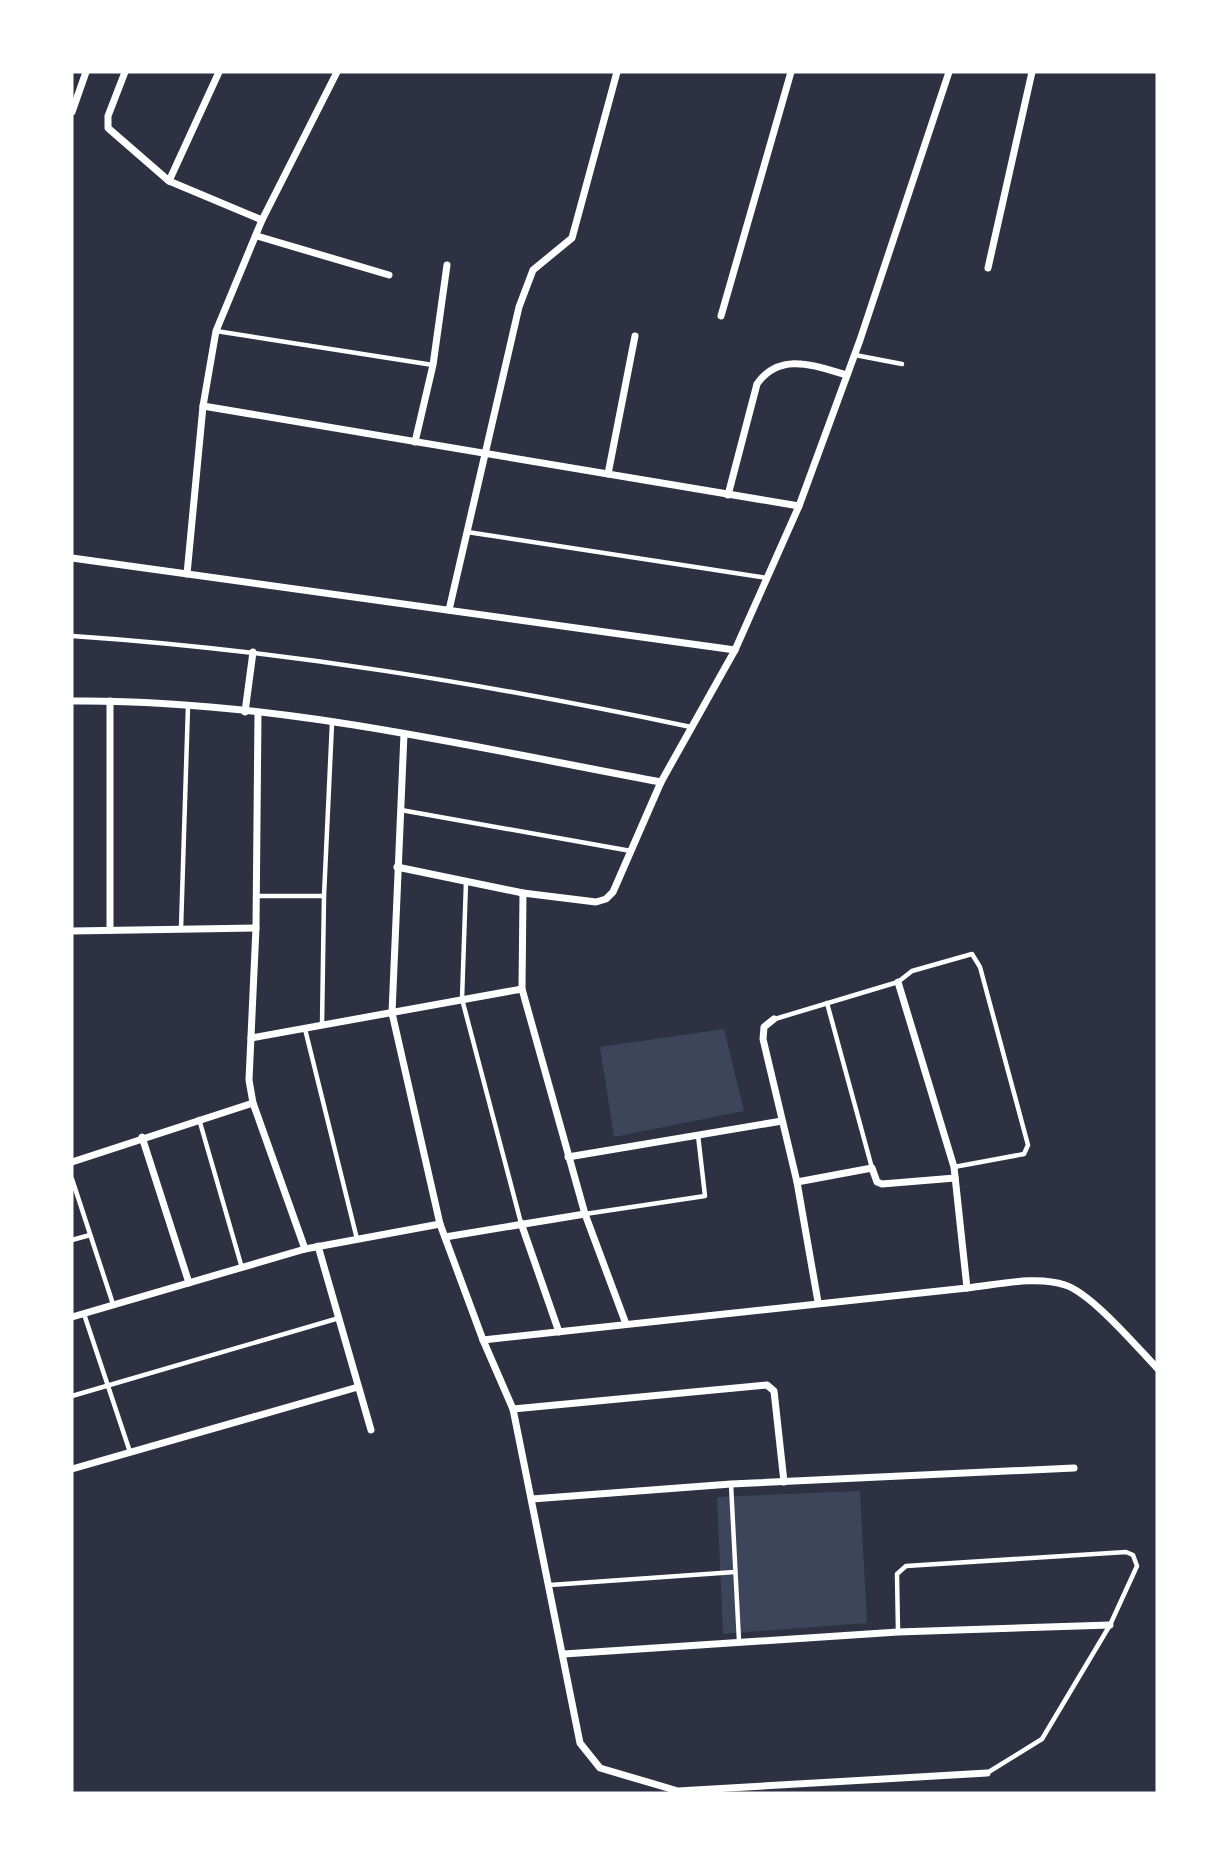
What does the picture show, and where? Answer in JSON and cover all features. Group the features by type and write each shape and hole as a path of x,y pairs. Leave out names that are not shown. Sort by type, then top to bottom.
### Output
{"street":[{"path":"72,112 86,72"},
{"path":"125,72 108,116 108,128 169,181 262,220"},
{"path":"169,181 219,72"},
{"path":"187,574 203,406 216,331 262,220 337,72"},
{"path":"449,610 522,297 533,270 572,238 617,72"},
{"path":"721,316 791,72"},
{"path":"397,867 523,893 596,902 610,896 661,782 735,650 799,506 854,355 949,72"},
{"path":"988,268 1032,72"},
{"path":"257,236 390,275"},
{"path":"415,442 433,365 447,265"},
{"path":"608,474 635,336"},
{"path":"728,495 757,384 763,375 777,366 792,362 847,375"},
{"path":"203,406 799,506"},
{"path":"72,558 735,650"},
{"path":"245,712 253,652"},
{"path":"72,701 188,705 332,723 661,782"},
{"path":"110,701 110,930"},
{"path":"258,713 256,928 249,1080 253,1103 305,1249"},
{"path":"404,734 391,1013 440,1224 483,1340 513,1409 580,1743 600,1768 678,1791 987,1773"},
{"path":"523,893 522,989 585,1214 626,1324"},
{"path":"72,931 256,928"},
{"path":"898,982 954,1167 967,1288"},
{"path":"251,1038 522,989"},
{"path":"774,1020 764,1027 763,1040 797,1182 818,1302"},
{"path":"72,1162 199,1118 253,1103"},
{"path":"568,1157 782,1121"},
{"path":"142,1138 189,1283"},
{"path":"797,1182 872,1168 877,1182 882,1184 956,1178"},
{"path":"445,1237 585,1214"},
{"path":"521,1223 559,1332"},
{"path":"72,1317 305,1249 440,1224"},
{"path":"318,1246 371,1430"},
{"path":"483,1340 818,1302 1029,1282 1069,1286 1116,1326 1157,1368"},
{"path":"513,1409 767,1385 774,1391 784,1482"},
{"path":"72,1469 358,1387"},
{"path":"532,1499 731,1484 1074,1468"},
{"path":"564,1654 898,1632 1110,1625"}],"lane":[{"path":"216,331 433,365"},
{"path":"854,355 902,365"},
{"path":"467,531 766,578"},
{"path":"72,636 253,652 370,667 692,727"},
{"path":"181,929 188,705"},
{"path":"323,1026 324,896 332,723"},
{"path":"400,810 631,851"},
{"path":"466,881 463,999 521,1223"},
{"path":"256,896 324,896"},
{"path":"774,1020 898,982 912,971 972,954 980,967 1028,1145 1024,1154 954,1167"},
{"path":"827,1003 872,1168"},
{"path":"306,1029 356,1239"},
{"path":"199,1118 242,1268"},
{"path":"585,1214 705,1196 698,1135"},
{"path":"72,1179 113,1304"},
{"path":"72,1240 90,1235"},
{"path":"84,1314 130,1452"},
{"path":"72,1396 338,1318"},
{"path":"731,1484 739,1641"},
{"path":"898,1632 897,1574 906,1566 1126,1552 1133,1555 1137,1566 1110,1625 1042,1739 987,1773"},
{"path":"550,1585 735,1572"}],"shaded area":[{"path":"724,1029 744,1111 614,1137 600,1047"},
{"path":"860,1491 867,1623 723,1634 717,1497"}]}
